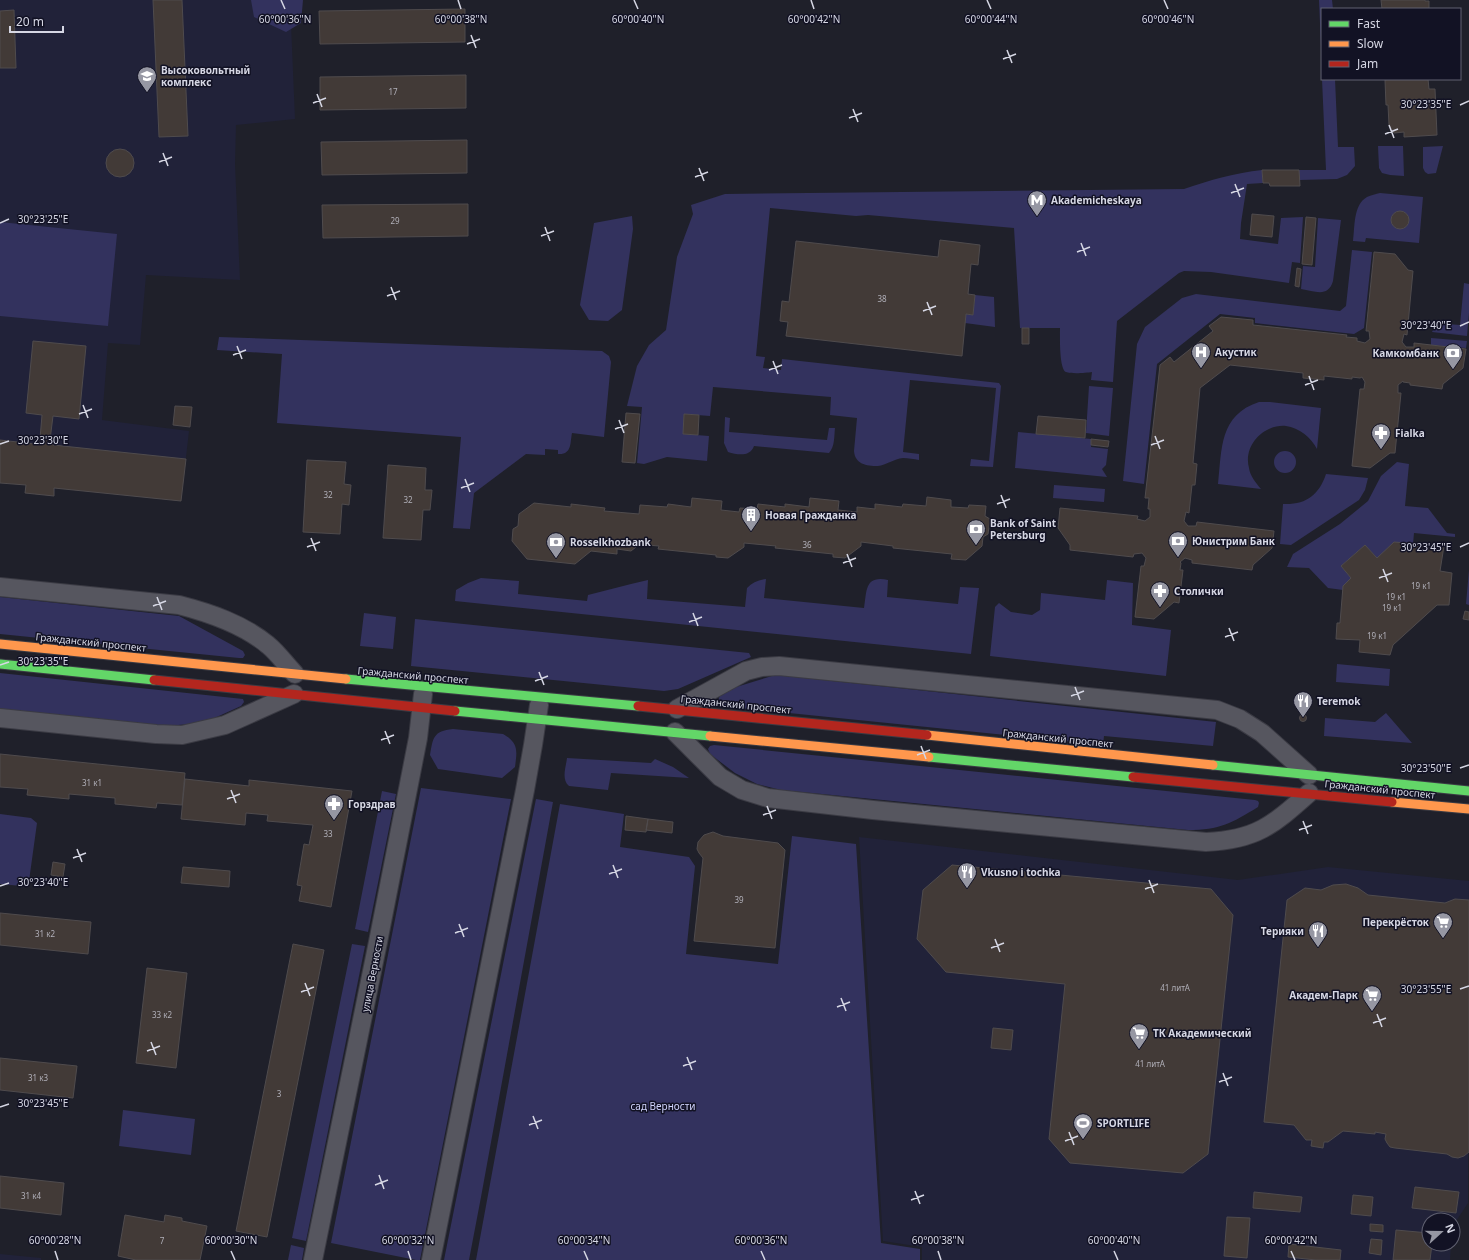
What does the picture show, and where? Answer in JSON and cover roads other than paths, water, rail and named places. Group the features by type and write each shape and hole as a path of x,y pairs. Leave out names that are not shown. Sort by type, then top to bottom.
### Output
{"main road":[{"name":"Гражданский проспект","path":"0,644 424,687 676,709 1469,791"},
{"name":"Гражданский проспект","path":"0,664 537,719 1469,809"}],"street":[{"path":"0,587 179,606 193,609 245,628 269,645 295,674"},
{"path":"676,709 746,671 762,667 779,666 1209,709 1217,710 1240,719 1262,733 1309,775"},
{"name":"улица Верности","path":"313,1260 378,942 422,707 424,687"},
{"path":"0,718 156,734 182,734 225,725 294,694"},
{"path":"431,1260 525,790 537,719 539,697"},
{"path":"675,732 720,777 742,790 768,798 881,811 1206,842 1226,841 1249,836 1270,825 1309,793"}],"place":[{"name":"Высоковольтный комплекc","path":"147,93"},
{"name":"Akademicheskaya","path":"1037,217"},
{"name":"Акустик","path":"1201,369"},
{"name":"Камкомбанк","path":"1453,370"},
{"name":"Fialka","path":"1381,450"},
{"name":"Новая Гражданка","path":"751,532"},
{"name":"Bank of Saint Petersburg","path":"976,546"},
{"name":"Юнистрим Банк","path":"1178,558"},
{"name":"Rosselkhozbank","path":"556,559"},
{"name":"Столички","path":"1160,608"},
{"name":"Teremok","path":"1303,718"},
{"name":"Горздрав","path":"334,821"},
{"name":"Vkusno i tochka","path":"967,889"},
{"name":"Перекрёсток","path":"1443,939"},
{"name":"Терияки","path":"1318,948"},
{"name":"Академ-Парк","path":"1372,1012"},
{"name":"ТК Академический","path":"1139,1050"},
{"name":"SPORTLIFE","path":"1083,1140"}],"park label":[{"name":"сад Верности","path":"663,1106"}]}
